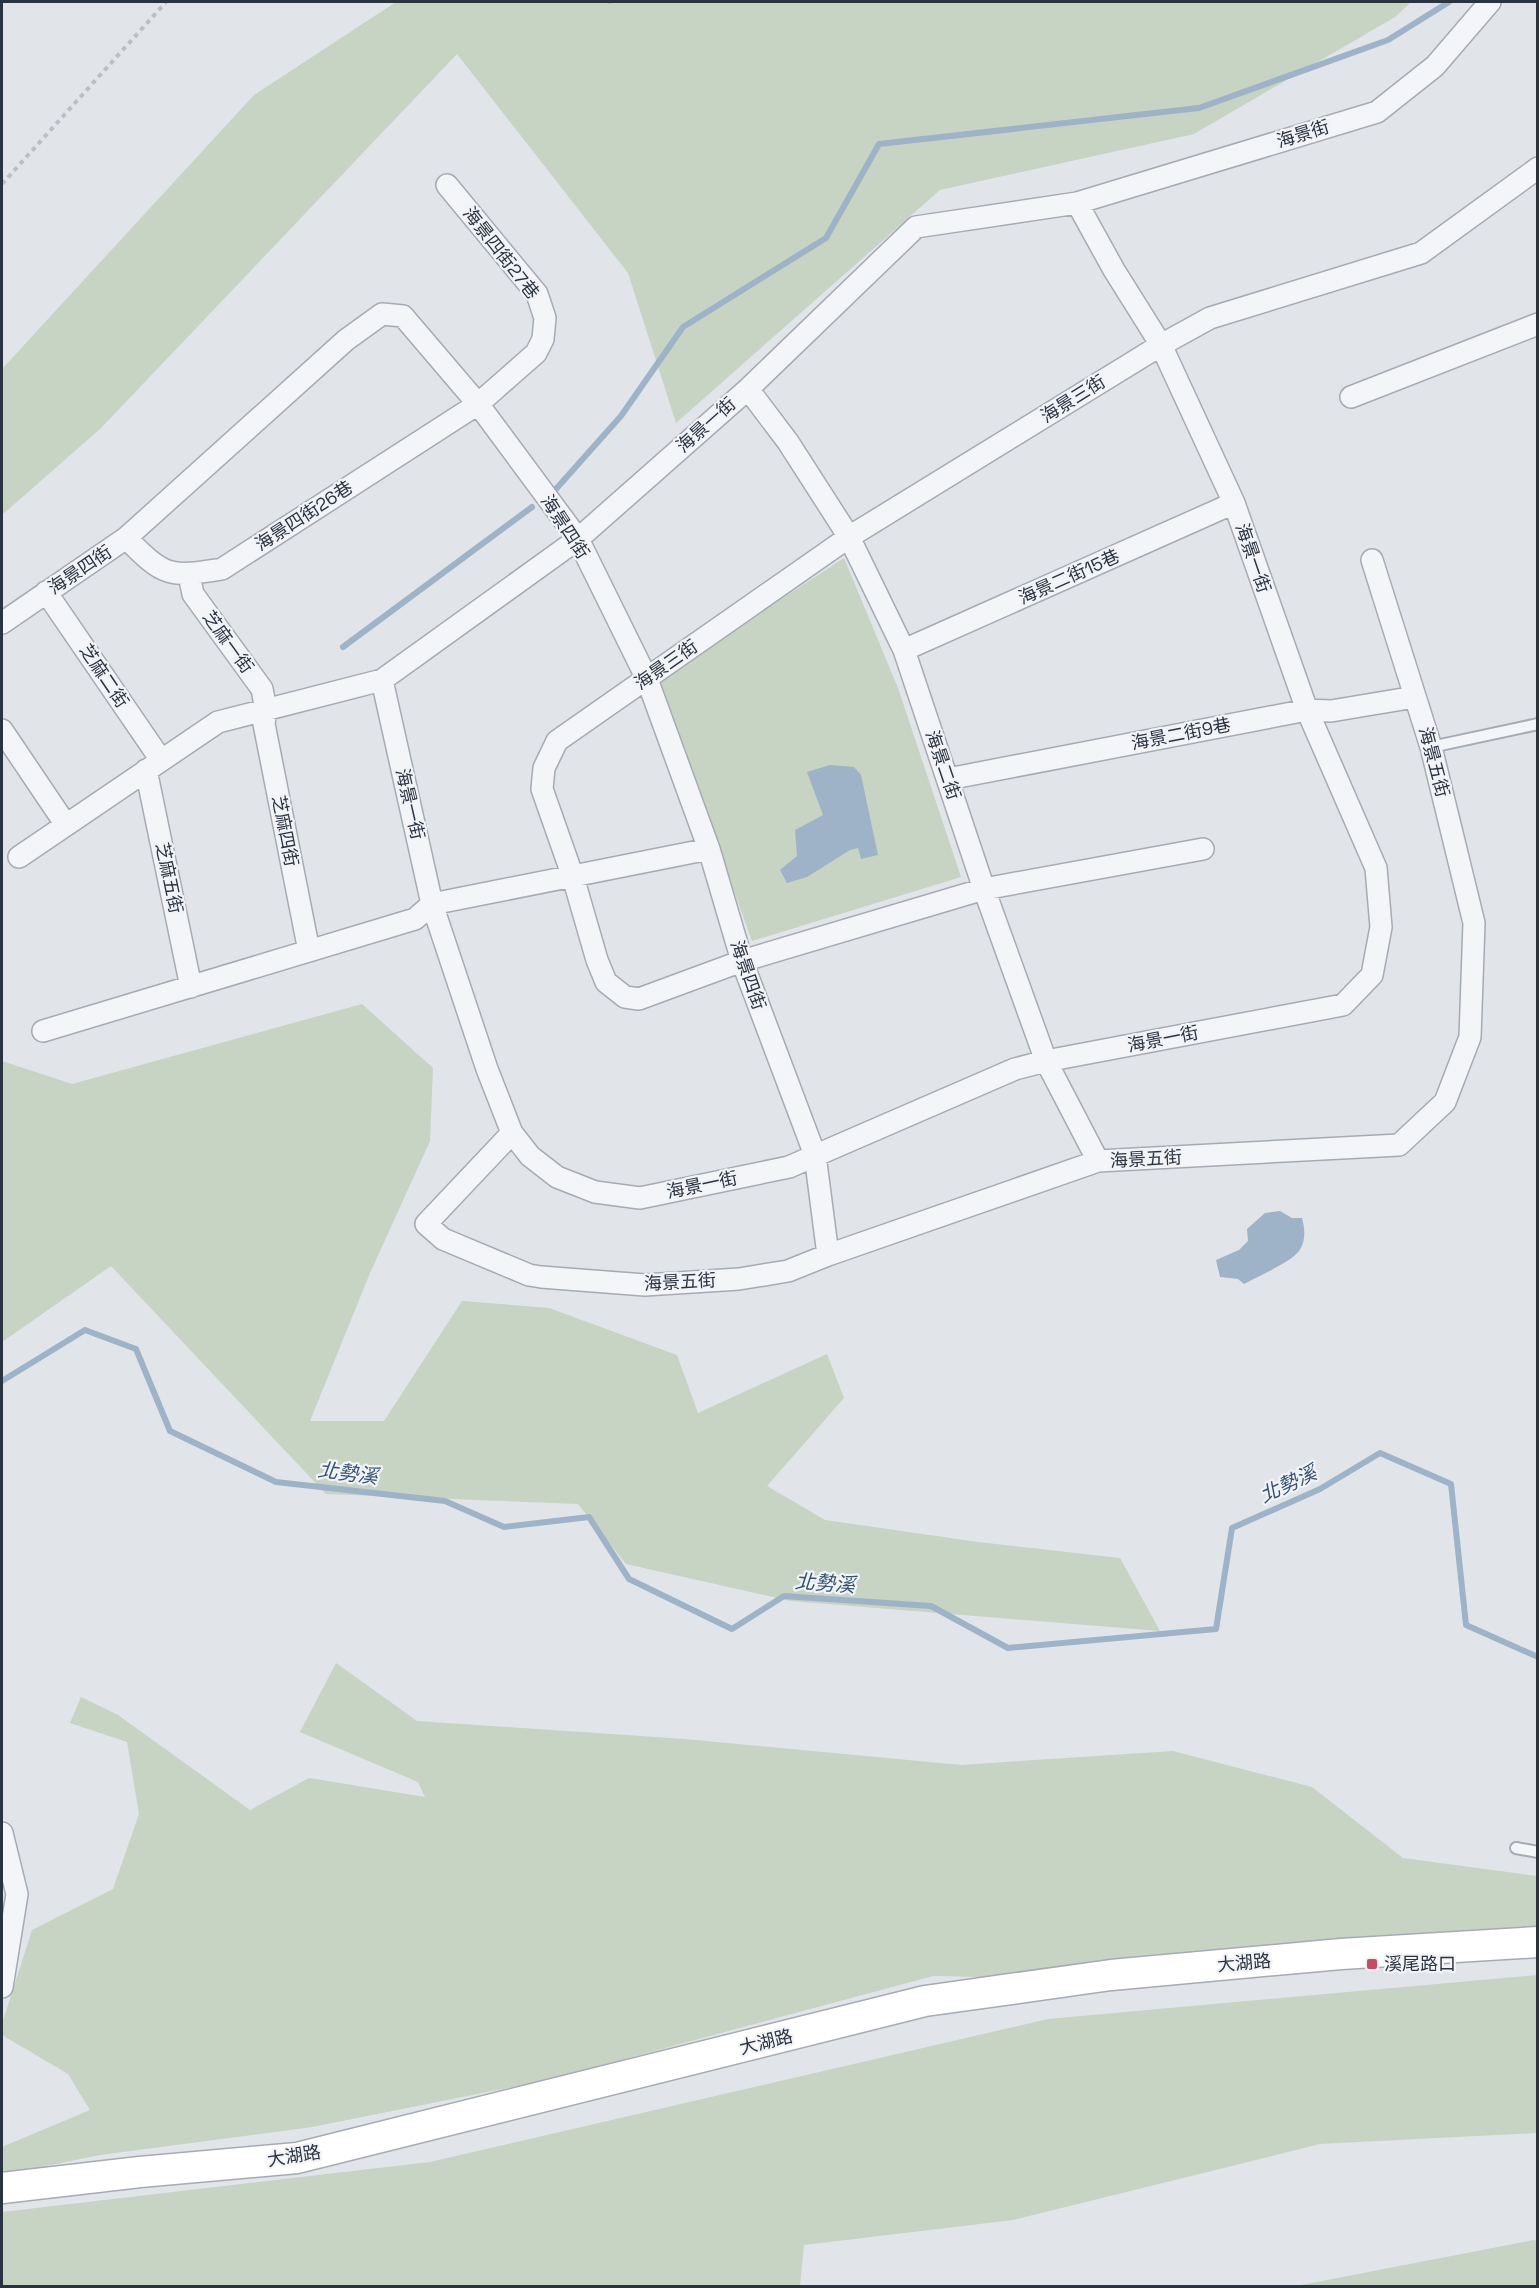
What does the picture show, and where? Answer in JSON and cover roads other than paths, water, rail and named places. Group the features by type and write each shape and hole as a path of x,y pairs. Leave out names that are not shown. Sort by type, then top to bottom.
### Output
{"street":[{"name":"海景街","path":"1077,203 1377,112 1435,66 1490,2"},
{"name":"海景三街","path":"1203,849 984,889 742,961 639,999 625,997 606,982 542,789 544,768 557,741 849,537 1161,345 1210,318 1421,253 1538,168"},
{"name":"海景四街27巷","path":"447,185 537,294 545,318 543,339 536,353 477,404"},
{"name":"海景一街","path":"1077,203 1114,270 1161,345 1234,503 1307,710 1376,868 1381,927 1372,975 1343,1005 1046,1061 1015,1069 789,1167 640,1198 595,1192 557,1177 530,1156 512,1133 487,1069 432,904 382,680 578,540 748,389 915,227 1077,203"},
{"name":"海景四街","path":"2,623 126,538 346,340 382,314 403,316 477,404 578,540 647,679 709,849 742,961 814,1155 828,1255"},
{"path":"1351,397 1538,324"},
{"name":"海景二街","path":"748,389 788,442 849,537 904,650 984,889 1046,1061 1098,1161"},
{"name":"海景四街26巷","path":"126,538 150,562 166,572 189,575 222,569 477,404"},
{"name":"海景二街15巷","path":"904,650 1234,503"},
{"name":"海景五街","path":"512,1133 426,1224 443,1239 529,1275 645,1285 739,1279 788,1271 1098,1161 1399,1145 1444,1102 1470,1037 1474,923 1431,747 1372,560"},
{"name":"芝麻一街","path":"189,575 193,594 262,689 266,710"},
{"name":"芝麻二街","path":"46,592 154,765"},
{"path":"19,857 218,722 382,680"},
{"name":"海景二街9巷","path":"948,779 1307,710 1330,711 1415,697"},
{"name":"芝麻四街","path":"266,710 264,724 309,951"},
{"path":"2,730 66,825"},
{"name":"芝麻五街","path":"154,765 191,987"},
{"path":"43,1032 415,919 432,904 709,849"},
{"path":"2,1833 17,1894 2,1987"},
{"name":"大湖路","path":"2,2188 140,2172 297,2158 925,2001 1111,1975 1341,1954 1538,1942"}],"lane":[{"path":"1431,747 1538,724"},
{"path":"1516,1848 1538,1852"}],"water":[{"path":"830,765 854,767 861,775 878,855 861,859 858,848 850,850 807,877 787,883 780,870 797,856 795,830 823,815 807,772"},
{"path":"1280,1211 1292,1218 1302,1218 1304,1235 1299,1251 1282,1264 1244,1284 1238,1279 1220,1277 1216,1260 1239,1250 1248,1241 1247,1229 1265,1213"}],"waterway":[{"path":"556,489 621,416 683,327 826,238 879,144 1199,108 1388,40 1449,2"},
{"path":"343,647 532,507"},
{"name":"北勢溪","path":"2,1381 85,1330 136,1349 170,1431 276,1482 445,1501 504,1527 589,1517 629,1579 732,1629 784,1596 931,1606 1008,1648 1216,1629 1232,1528 1320,1489 1380,1453 1451,1484 1466,1625 1538,1657"}],"place":[{"name":"溪尾路口","path":"1372,1964"}]}
